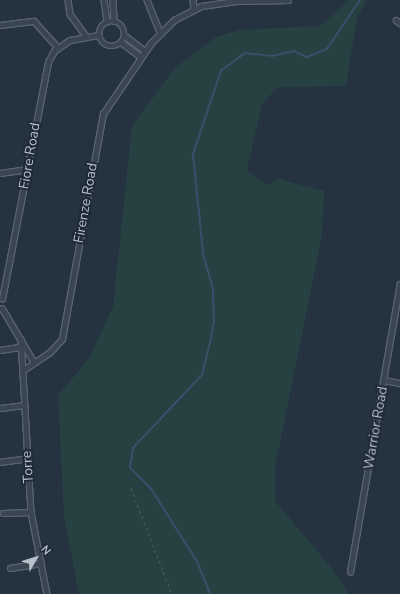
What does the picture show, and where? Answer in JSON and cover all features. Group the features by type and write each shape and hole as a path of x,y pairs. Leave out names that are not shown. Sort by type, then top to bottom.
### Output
{"street":[{"path":"68,0 70,14 86,36"},
{"path":"99,35 107,22 104,0"},
{"path":"113,0 114,21"},
{"path":"147,0 160,32"},
{"path":"193,0 194,9"},
{"name":"Firenze Road","path":"22,371 62,339 101,122 109,102 145,51 160,32 194,9 236,0 285,0"},
{"path":"0,25 34,21 58,48 86,36 99,35 110,46 121,42 124,35"},
{"path":"107,22 114,21 121,25 124,35 145,51"},
{"path":"121,42 141,57"},
{"name":"Fiore Road","path":"1,309 1,298 28,169 43,78 50,57 58,48"},
{"path":"0,173 28,169"},
{"name":"Warrior Road","path":"350,572 400,284"},
{"name":"Torre","path":"1,309 21,339 23,346 23,405 31,512 46,594"},
{"path":"0,350 23,346"},
{"name":"Torre","path":"23,346 34,362"},
{"path":"384,380 400,383"},
{"path":"0,408 23,405"},
{"path":"0,462 27,458"},
{"path":"3,513 31,512"},
{"path":"10,568 41,563"}],"path":[{"path":"131,488 172,594"}],"green space":[{"path":"349,0 367,0 357,17 346,86 278,87 262,104 247,170 267,185 279,179 324,191 322,235 275,467 275,501 330,566 349,594 79,594 64,516 58,395 88,360 113,307 132,126 175,68 216,37 240,30 320,26"}],"waterway":[{"path":"210,594 197,562 151,489 130,468 133,448 202,375 210,344 214,322 213,289 203,253 193,154 221,71 245,53 272,56 294,51 307,57 327,49 360,0"}]}
